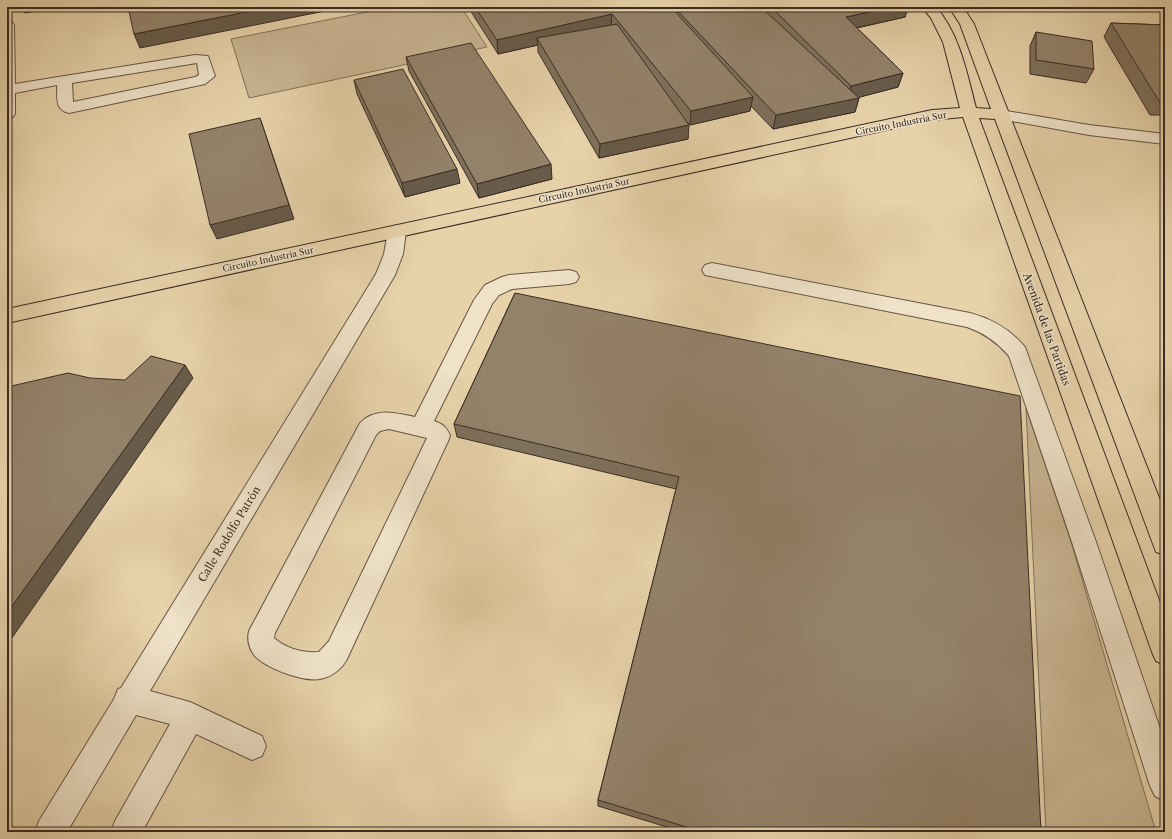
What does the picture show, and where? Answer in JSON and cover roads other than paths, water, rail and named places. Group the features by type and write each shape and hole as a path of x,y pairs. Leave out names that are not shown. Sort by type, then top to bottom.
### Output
{"main road":[{"name":"Avenida de las Partidas","path":"929,7 941,23 957,62 969,112 1165,652"},
{"path":"956,7 973,39 1165,544"},
{"name":"Circuito Industria Sur","path":"7,316 932,115 969,112 1001,115"}],"street":[{"path":"7,25 7,114"},
{"path":"8,90 64,80 194,58 203,59 207,76 200,81 69,108 66,107 64,80"},
{"name":"Circuito Industria Sur","path":"1001,115 1089,130 1165,139"},
{"name":"Calle Rodolfo Patrón","path":"50,832 385,275 392,261 396,247 397,231"},
{"path":"712,270 970,320 990,327 1008,340 1018,353 1083,539 1165,786"},
{"path":"421,426 484,300 492,290 509,282 569,277"},
{"path":"389,420 421,426 437,432 439,435 438,439 332,660 314,667 295,663 270,652 263,645 261,638 262,631 368,429 373,424 389,420"},
{"path":"128,700 190,716 252,746"},
{"path":"126,832 190,716"}]}
